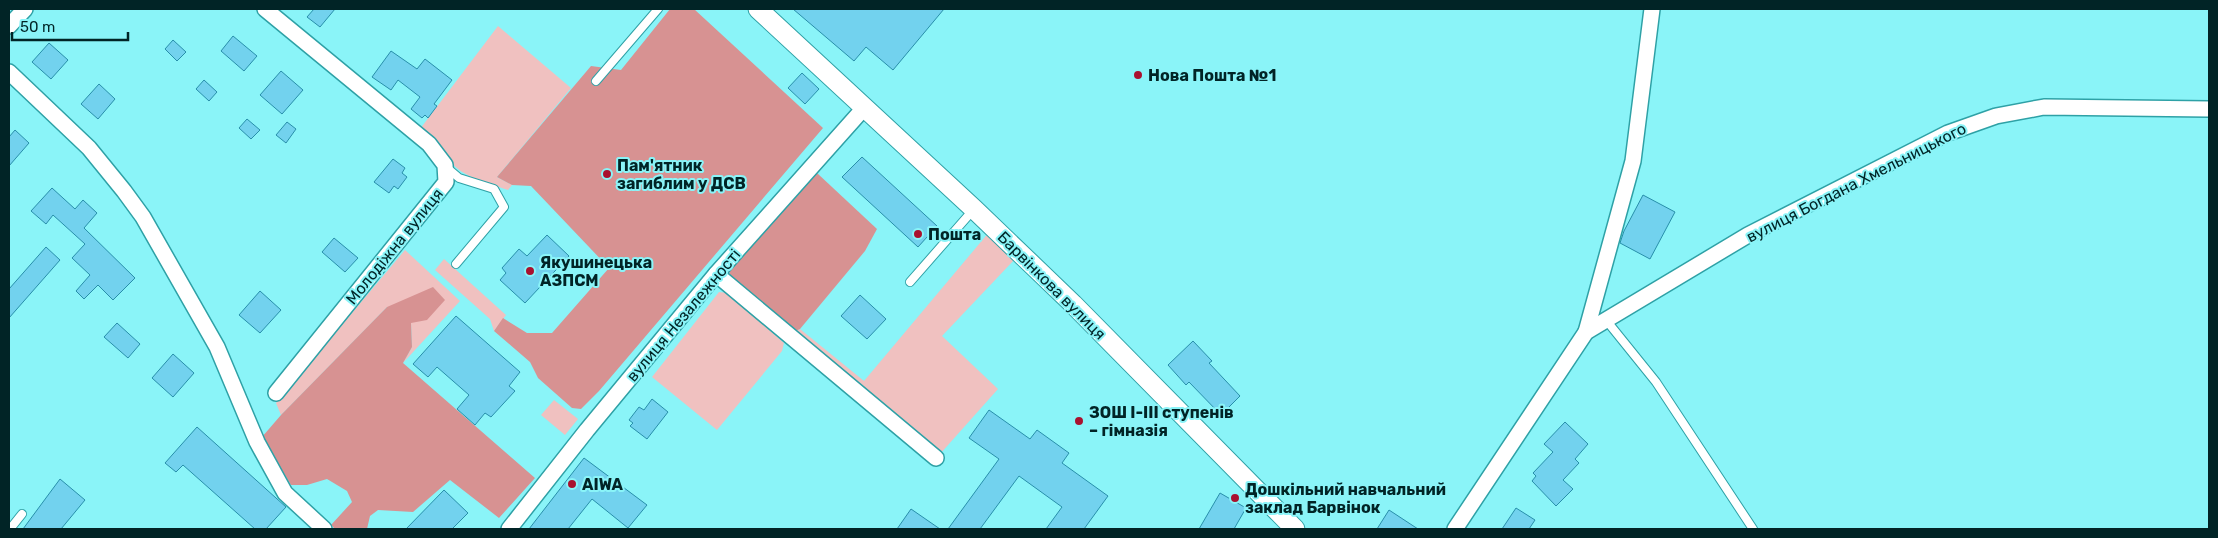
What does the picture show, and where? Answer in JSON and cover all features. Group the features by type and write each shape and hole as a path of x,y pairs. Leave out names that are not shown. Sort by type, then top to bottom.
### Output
{"street":[{"path":"9,26 25,9"},
{"name":"Молодіжна вулиця","path":"265,9 429,144 445,165 446,182 276,393"},
{"name":"Барвінкова вулиця","path":"758,9 974,209 1073,304 1295,529"},
{"name":"вулиця Богдана Хмельницького","path":"1454,529 1586,332 1633,161 1652,9"},
{"path":"9,72 88,148 119,184 143,217 216,347 257,442 285,493 324,529"},
{"name":"вулиця Богдана Хмельницького","path":"1586,332 1748,235 1948,133 1972,123 2020,110 2044,107 2209,109"},
{"name":"вулиця Незалежності","path":"509,529 587,430 716,274 864,108"},
{"path":"716,274 936,458"}],"lane":[{"path":"596,81 658,9"},
{"path":"445,165 459,178 494,188 504,207 456,264"},
{"path":"910,282 974,209"},
{"path":"1606,320 1656,382 1753,529"},
{"path":"10,529 22,514"}],"shaded area":[{"path":"670,9 694,9 823,128 599,391 581,409 572,408 538,378 530,362 494,331 503,318 527,333 552,333 609,268 531,186 512,185 497,177 591,66 621,70"},
{"path":"498,26 571,88 497,177 512,185 508,190 474,178 458,169 420,129"},
{"path":"817,173 877,229 865,251 800,329 793,332 728,279 730,270"},
{"path":"990,231 1015,259 942,336 998,389 940,454 793,332 800,329 864,381"},
{"path":"405,250 460,301 403,363 412,347 411,323 387,307 281,415 276,403"},
{"path":"444,259 506,315 494,331 490,319 435,270"},
{"path":"433,287 445,300 427,320 411,323 412,347 403,363 535,478 499,518 450,480 413,512 378,510 370,516 367,529 335,529 331,525 352,502 347,491 327,479 307,485 291,485 262,437 281,415 387,307"},
{"path":"719,292 728,293 784,343 782,351 717,430 652,377"},
{"path":"554,400 578,419 565,435 541,415"}],"building":[{"path":"314,9 335,9 320,27 307,17"},
{"path":"793,9 944,9 893,70 866,47 854,61"},
{"path":"233,36 257,56 244,71 221,51"},
{"path":"173,40 186,52 177,61 165,49"},
{"path":"49,43 68,60 51,79 32,62"},
{"path":"391,51 417,69 425,59 452,80 434,104 437,106 428,118 425,115 422,118 411,109 420,97 398,80 391,90 372,77"},
{"path":"281,71 303,90 282,114 260,95"},
{"path":"802,73 819,89 805,104 788,88"},
{"path":"204,80 217,92 209,101 196,89"},
{"path":"99,84 115,99 98,119 81,104"},
{"path":"247,119 260,130 251,139 239,128"},
{"path":"287,122 296,129 286,143 276,135"},
{"path":"15,130 29,143 9,166 9,137"},
{"path":"862,157 937,226 918,247 842,177"},
{"path":"393,159 405,168 402,173 407,177 398,189 394,186 389,193 374,182"},
{"path":"52,188 75,209 83,200 97,213 84,228 135,278 113,300 98,285 84,299 76,291 90,275 72,258 85,244 53,215 46,224 31,211"},
{"path":"1643,195 1675,212 1650,259 1620,243 1624,231"},
{"name":"Якушинецька АЗПСМ","path":"547,235 569,256 525,303 500,280 506,273 502,268 519,249 527,256"},
{"path":"334,238 358,258 345,272 322,252"},
{"path":"46,247 60,260 9,318 9,289"},
{"path":"260,291 281,310 260,333 239,315"},
{"path":"860,295 886,319 867,339 841,316"},
{"path":"456,316 520,372 509,386 515,391 491,417 485,413 475,425 457,409 469,395 437,367 428,377 413,364"},
{"path":"117,323 140,344 128,358 104,337"},
{"path":"1193,341 1212,361 1209,363 1240,396 1221,415 1189,382 1186,385 1168,365"},
{"path":"173,354 194,373 173,397 152,378"},
{"path":"652,399 668,412 647,439 630,426 633,423 629,420 639,407 644,410"},
{"path":"989,410 1030,439 1037,430 1069,453 1062,463 1108,496 1084,529 1046,529 1062,507 1019,476 980,529 948,529 999,459 969,438"},
{"path":"1565,422 1588,444 1575,459 1579,463 1563,480 1573,489 1556,506 1532,481 1536,476 1533,473 1553,452 1544,444"},
{"path":"197,427 286,507 266,529 255,529 183,465 176,472 165,463"},
{"path":"584,458 647,505 628,528 592,499 568,529 529,529"},
{"path":"60,479 85,500 61,529 23,529"},
{"path":"444,490 468,513 452,529 406,529"},
{"path":"1220,493 1246,508 1234,529 1199,529"},
{"path":"1516,508 1535,520 1529,529 1502,529"},
{"path":"911,509 940,529 897,529"},
{"path":"1389,510 1418,529 1377,529"}],"place":[{"name":"Нова Пошта №1","path":"1138,75"},
{"name":"Пам'ятник загиблим у ДСВ","path":"607,174"},
{"name":"Пошта","path":"918,234"},
{"name":"Якушинецька АЗПСМ","path":"530,271"},
{"name":"ЗОШ І-ІІІ ступенів – гімназія","path":"1079,421"},
{"name":"AIWA","path":"572,484"},
{"name":"Дошкільний навчальний заклад Барвінок","path":"1235,498"}]}
